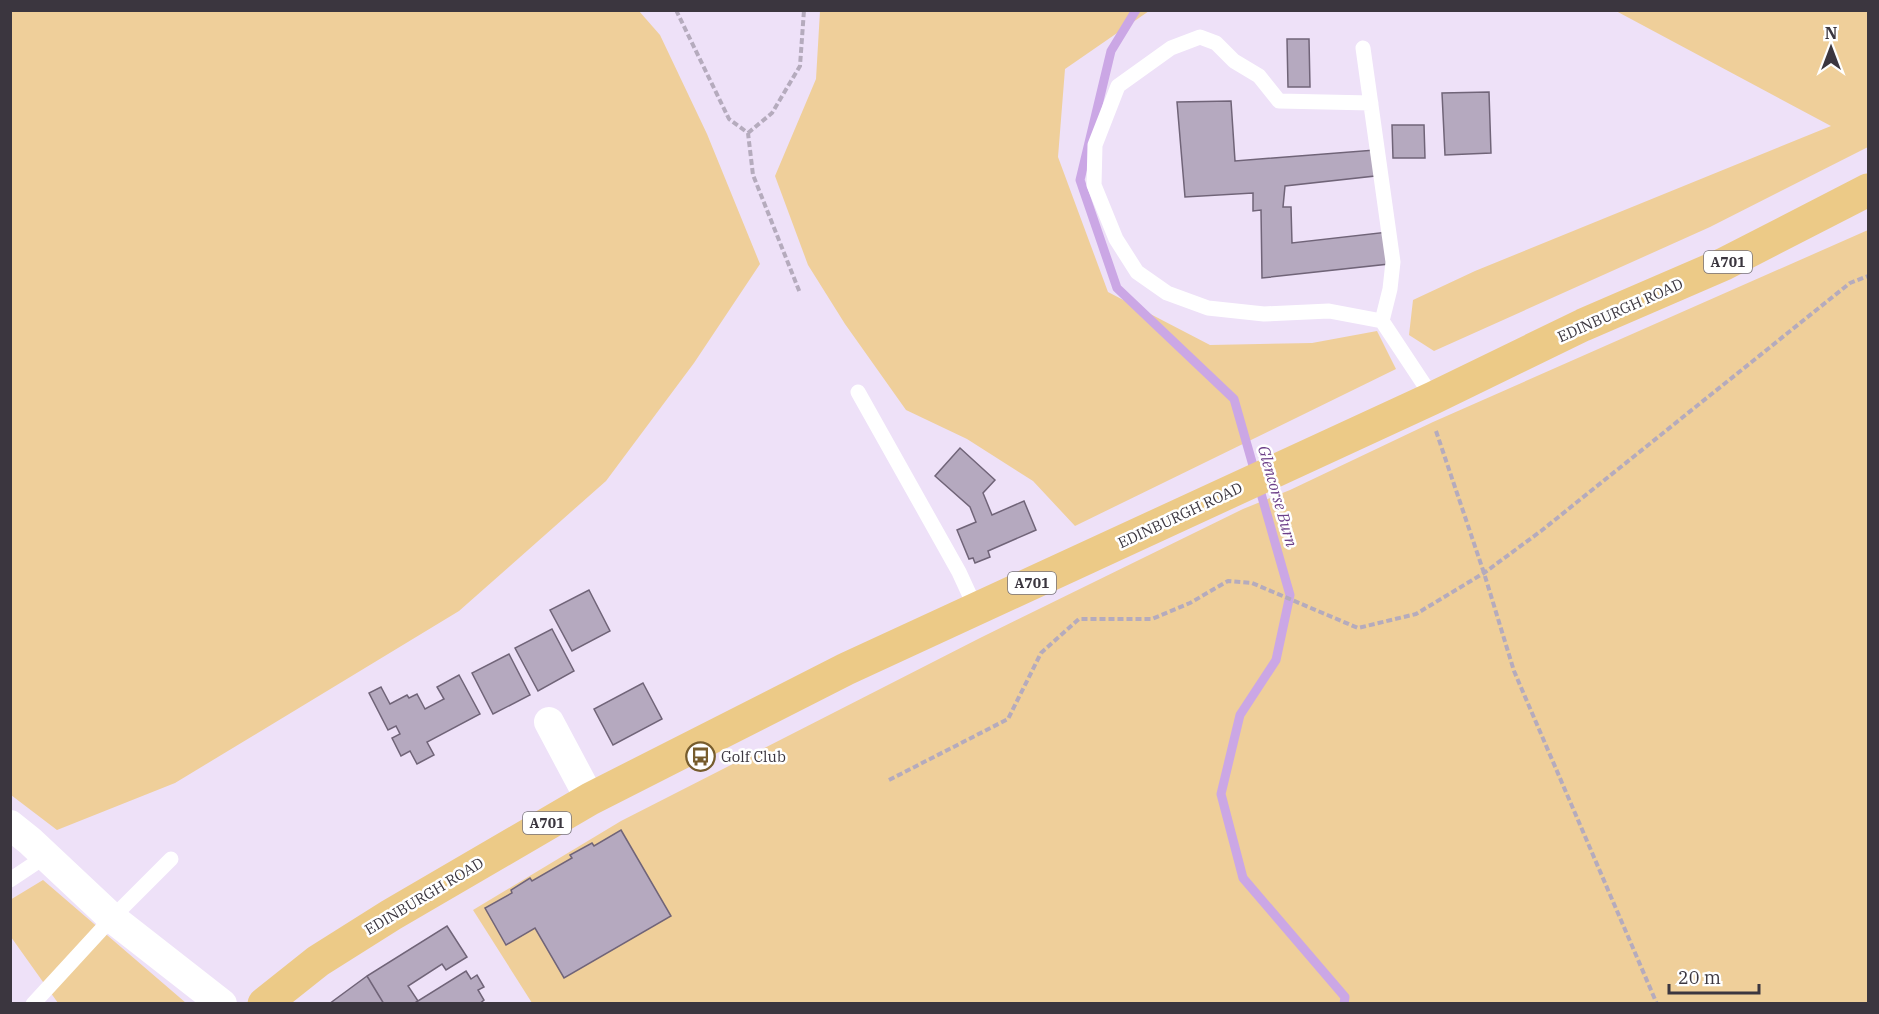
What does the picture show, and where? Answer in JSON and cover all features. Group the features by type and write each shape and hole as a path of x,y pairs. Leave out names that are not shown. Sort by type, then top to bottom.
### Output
{"main road":[{"name":"EDINBURGH ROAD","path":"267,1002 318,961 391,915 590,798 846,669 1428,400 1583,325 1724,264 1869,190"}],"street":[{"path":"549,722 590,798"},
{"path":"10,825 46,855 112,918 222,1004"}],"lane":[{"path":"1371,103 1279,101 1259,76 1234,61 1216,43 1200,37 1171,48 1118,86 1095,145 1094,185 1116,239 1137,272 1167,292 1208,308 1264,314 1329,311 1382,321"},
{"path":"1363,48 1393,262 1390,289 1382,321 1428,400"},
{"path":"858,392 959,572 976,609"},
{"path":"10,880 46,855"},
{"path":"33,1004 112,918 171,859"}],"path":[{"path":"676,10 729,118 748,133 753,175 800,292"},
{"path":"748,133 772,114 800,66 804,10"},
{"path":"889,780 1008,719 1041,653 1079,620 1152,620 1190,603 1228,581 1252,583 1358,628 1416,614 1484,573 1541,531 1850,284 1869,276"},
{"path":"1428,400 1433,422 1514,671 1657,1004"}],"shaded area":[{"path":"10,11 639,11 660,35 707,134 760,264 694,363 606,481 459,611 175,783 57,830 11,795"},
{"path":"820,11 1149,11 1065,69 1058,157 1108,292 1210,345 1312,343 1377,331 1396,369 1075,526 1033,481 967,439 906,410 845,324 808,265 775,176 816,79"},
{"path":"1616,11 1868,11 1868,147 1710,227 1434,351 1409,335 1413,300 1475,271 1831,126"},
{"path":"1868,230 1868,1003 532,1003 473,910 621,821 980,638 1243,509 1290,490 1433,422"},
{"path":"43,880 186,1003 58,1003 11,937 10,900"}],"building":[{"path":"1287,39 1309,39 1310,87 1288,87"},
{"path":"1489,92 1491,153 1445,155 1442,93"},
{"path":"1231,101 1235,161 1375,150 1375,176 1285,186 1283,207 1291,207 1292,243 1388,232 1389,264 1262,278 1261,210 1253,211 1253,193 1185,197 1177,102"},
{"path":"1392,125 1424,125 1425,158 1393,158"},
{"path":"960,448 995,480 983,493 992,515 1024,501 1036,530 988,551 990,557 975,563 973,558 969,559 957,530 976,522 970,507 935,476"},
{"path":"589,590 610,631 572,651 550,610"},
{"path":"552,629 574,671 538,691 515,648"},
{"path":"509,654 530,695 493,714 472,673"},
{"path":"459,675 480,714 427,742 434,755 417,764 410,751 401,756 392,738 400,734 396,726 388,730 369,693 381,687 390,704 407,695 409,698 417,694 425,709 444,699 437,687"},
{"path":"643,683 662,719 613,745 594,709"},
{"path":"621,830 671,916 564,978 535,928 506,945 485,908 512,893 511,890 530,878 532,881 572,858 570,855 592,843 594,846"},
{"path":"447,926 467,957 446,970 442,964 408,986 418,1001 413,1004 384,1004 367,976"},
{"path":"466,971 471,979 477,975 484,987 478,990 484,1000 479,1004 413,1004"},
{"path":"367,976 384,1004 329,1004"}],"waterway":[{"name":"Glencorse Burn","path":"1136,10 1111,51 1080,180 1117,288 1234,399 1290,595 1276,660 1240,715 1221,794 1243,878 1345,997 1344,1004"}],"place":[{"name":"Golf Club","path":"700,756"}]}
